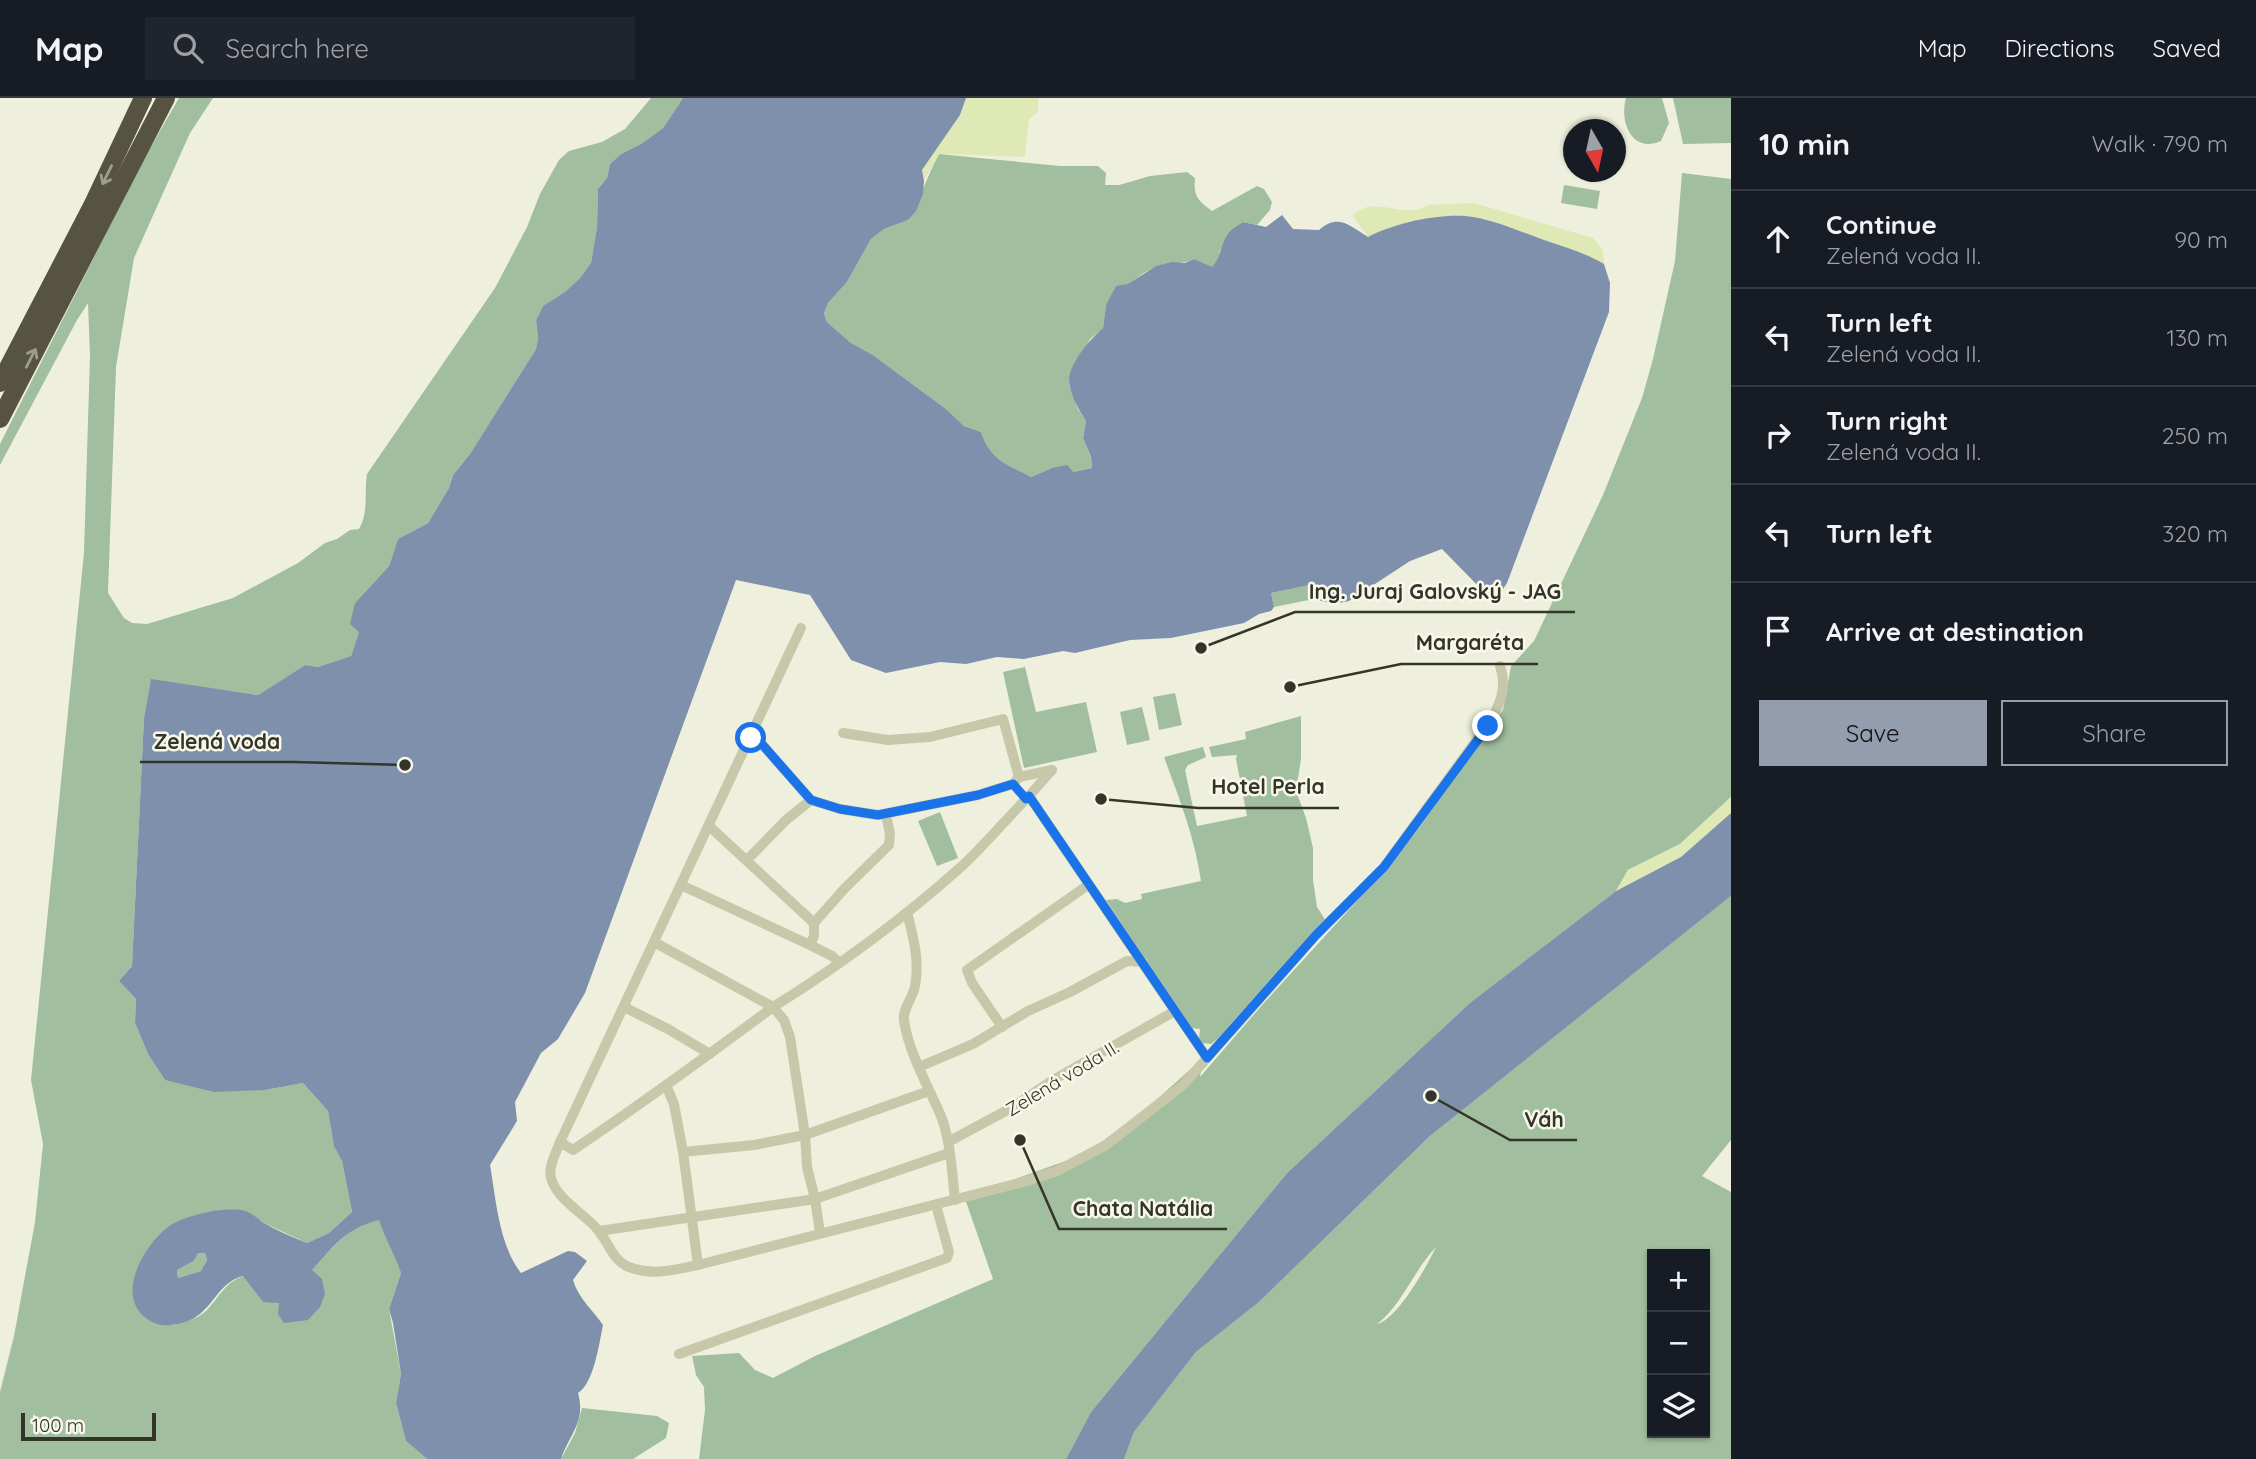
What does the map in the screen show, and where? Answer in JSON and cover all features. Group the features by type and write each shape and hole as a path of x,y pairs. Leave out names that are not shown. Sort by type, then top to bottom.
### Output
{"highway":[{"path":"0,383 92,206 144,98"},
{"path":"0,419 166,98"}],"street":[{"path":"801,628 551,1166 551,1177 556,1189 599,1231 615,1256 626,1266 659,1273 936,1205 1057,1171 1105,1145 1183,1085 1316,935 1384,867 1488,726 1501,700 1504,677 1500,666"},
{"path":"843,733 888,740 930,737 1003,719 1016,781 1207,1058"},
{"path":"551,1166 906,912 963,865 1052,770 978,795 886,815 840,809 811,800 760,742 751,738"},
{"path":"747,860 786,820 811,800"},
{"path":"810,945 814,936 814,923 889,845 886,815"},
{"path":"709,827 814,923"},
{"path":"681,885 810,945 839,962"},
{"path":"1002,1027 972,983 967,970 1088,886"},
{"path":"906,912 917,962 915,988 903,1017 919,1068 941,1116 955,1200"},
{"path":"654,942 773,1007 784,1020 790,1037 805,1135 807,1167 820,1233"},
{"path":"1128,961 1132,948"},
{"path":"919,1068 973,1044 1028,1011 1128,961 1143,962"},
{"path":"624,1007 710,1054"},
{"name":"Zelená voda II.","path":"599,1231 815,1199 948,1147 1054,1080 1175,1011"},
{"path":"666,1085 674,1104 683,1152 698,1265"},
{"path":"683,1152 785,1141 929,1091"},
{"path":"560,1142 573,1150"},
{"path":"678,1354 947,1258 949,1252 936,1205"}],"shaded area":[{"path":"179,98 213,98 190,133 134,258 116,367 108,593 124,618 132,623 147,624 233,598 298,563 325,543 350,530 359,529 365,509 367,474 495,288 559,160 569,151 602,142 625,129 651,98 683,98 663,128 610,164 607,178 598,189 597,227 591,263 566,291 543,306 536,320 536,349 470,454 453,475 449,488 428,523 398,539 389,566 355,603 359,632 351,656 318,667 305,665 258,695 151,680 144,718 132,966 119,981 136,999 135,1023 148,1054 165,1080 265,1090 303,1083 328,1111 352,1212 329,1233 307,1243 244,1211 169,1227 171,1325 203,1313 228,1286 244,1276 263,1302 311,1270 358,1225 380,1219 401,1273 389,1309 401,1374 396,1403 406,1441 427,1459 0,1459 0,1392 14,1336 35,1222 43,1144 31,1080 84,553 90,356 88,303 0,465 0,444 141,164"},
{"path":"1626,98 1662,98 1669,123 1661,141 1651,144 1635,139 1626,126"},
{"path":"1673,98 1731,98 1731,143 1683,144"},
{"path":"939,154 1060,166 1098,166 1106,173 1105,185 1119,185 1150,176 1187,172 1195,178 1198,198 1212,211 1257,186 1264,189 1272,202 1270,210 1257,225 1243,222 1220,250 1218,261 1211,268 1194,259 1161,265 1139,276 1106,305 1103,328 1090,339 1069,384 1078,409 1086,421 1083,438 1092,468 1073,472 1052,468 1031,477 1007,465 995,456 981,432 964,426 946,409 873,355 851,343 827,322 824,312 828,303 847,282 871,239 884,229 908,220"},
{"path":"1682,173 1731,179 1731,797 1680,844 1628,870 1616,891 1471,1002 1287,1173 1091,1412 1066,1459 699,1459 705,1410 704,1387 696,1375 692,1356 739,1353 755,1370 773,1378 815,1356 993,1279 963,1193 1010,1181 1085,1154 1144,1111 1203,1058 1200,1077 1419,828 1503,710 1511,666 1534,641 1603,495 1642,398 1675,261"},
{"path":"1564,185 1600,191 1597,209 1561,203"},
{"path":"1310,585 1314,599 1274,607 1271,593"},
{"path":"1025,667 1036,712 1086,702 1097,752 1024,768 1003,672"},
{"path":"1175,693 1182,725 1159,730 1153,697"},
{"path":"1142,707 1150,740 1127,745 1120,712"},
{"path":"1301,716 1301,759 1296,791 1313,848 1313,880 1317,907 1326,921 1226,1032 1211,1044 1201,1043 1200,1029 1190,1028 1106,900 1117,899 1125,903 1142,899 1141,894 1201,881 1191,834 1164,757 1203,747 1206,757 1188,765 1185,770 1197,826 1247,816 1237,755 1212,757 1209,747 1246,739 1245,732"},
{"path":"940,812 958,858 937,866 918,821"},
{"path":"1731,896 1731,1140 1702,1176 1731,1192 1731,1459 1124,1459 1134,1432 1196,1352 1259,1302 1430,1136","holes":["1436,1247 1419,1279 1393,1313 1377,1324 1394,1307"]},
{"path":"198,1253 205,1253 207,1260 201,1271 178,1278 177,1270 194,1261"},
{"path":"582,1408 657,1416 669,1423 666,1438 633,1459 561,1459 575,1433"}],"sand":[{"path":"966,98 1038,98 1038,112 1029,119 1025,157 939,154 924,181 922,170 960,115"},
{"path":"1474,203 1593,238 1603,250 1604,264 1586,255 1472,217 1445,217 1400,225 1368,237 1352,215 1375,206 1413,210 1427,205"},
{"path":"1731,797 1731,813 1681,857 1616,891 1628,870 1680,844"}],"water":[{"path":"683,98 966,98 960,115 922,170 923,194 916,211 908,220 884,229 871,239 847,282 828,303 824,313 827,322 851,343 873,355 946,409 964,426 981,432 995,456 1031,477 1067,465 1073,472 1092,468 1091,457 1083,438 1086,421 1074,400 1069,379 1077,358 1103,328 1106,305 1116,286 1128,284 1156,266 1172,262 1185,263 1194,259 1212,267 1228,234 1243,222 1266,227 1282,215 1293,229 1319,230 1332,222 1338,222 1350,225 1368,237 1405,223 1433,217 1461,216 1482,219 1575,250 1604,264 1610,283 1609,312 1507,583 1501,592 1485,593 1442,549 1410,561 1349,601 1334,604 1314,599 1310,585 1271,593 1274,607 1271,611 1259,614 1244,623 1171,638 1130,640 1075,653 1063,651 1024,659 997,657 966,664 940,662 886,673 851,660 810,595 736,580 585,993 558,1039 541,1053 515,1102 517,1121 490,1165 503,1236 521,1273 568,1251 575,1252 587,1261 573,1280 582,1298 603,1325 592,1372 584,1388 578,1393 579,1420 561,1459 427,1459 406,1441 396,1403 401,1374 389,1309 401,1273 379,1220 349,1233 312,1270 322,1279 325,1294 320,1307 308,1320 284,1323 278,1314 279,1303 263,1302 243,1276 233,1280 196,1317 185,1322 158,1324 146,1318 137,1308 133,1297 133,1284 142,1258 159,1235 178,1221 213,1211 242,1210 307,1243 329,1233 352,1212 342,1161 334,1146 328,1111 303,1083 265,1090 214,1092 165,1080 148,1054 135,1023 136,999 119,981 132,966 144,718 151,679 258,695 305,665 318,667 351,656 359,632 350,624 355,603 389,566 398,539 428,523 449,488 453,475 470,454 536,349 536,320 543,306 566,291 591,263 597,227 598,189 607,178 610,164 663,128","holes":["198,1253 205,1253 207,1260 201,1271 178,1278 177,1270 194,1261"]},
{"path":"1731,813 1731,896 1430,1136 1259,1302 1196,1352 1134,1432 1124,1459 1066,1459 1091,1412 1287,1173 1471,1002 1616,891 1681,857"}],"place":[{"name":"Ing. Juraj Galovský - JAG","path":"1201,648"},
{"name":"Margaréta","path":"1290,687"},
{"name":"Zelená voda","path":"405,765"},
{"name":"Hotel Perla","path":"1101,799"},
{"name":"Váh","path":"1431,1096"},
{"name":"Chata Natália","path":"1020,1140"}],"route":[{"path":"751,738 760,742 811,800 840,809 886,815 978,795 1013,784 1026,799 1029,796 1051,827 1088,886 1207,1058 1316,935 1384,867 1488,726"}]}
